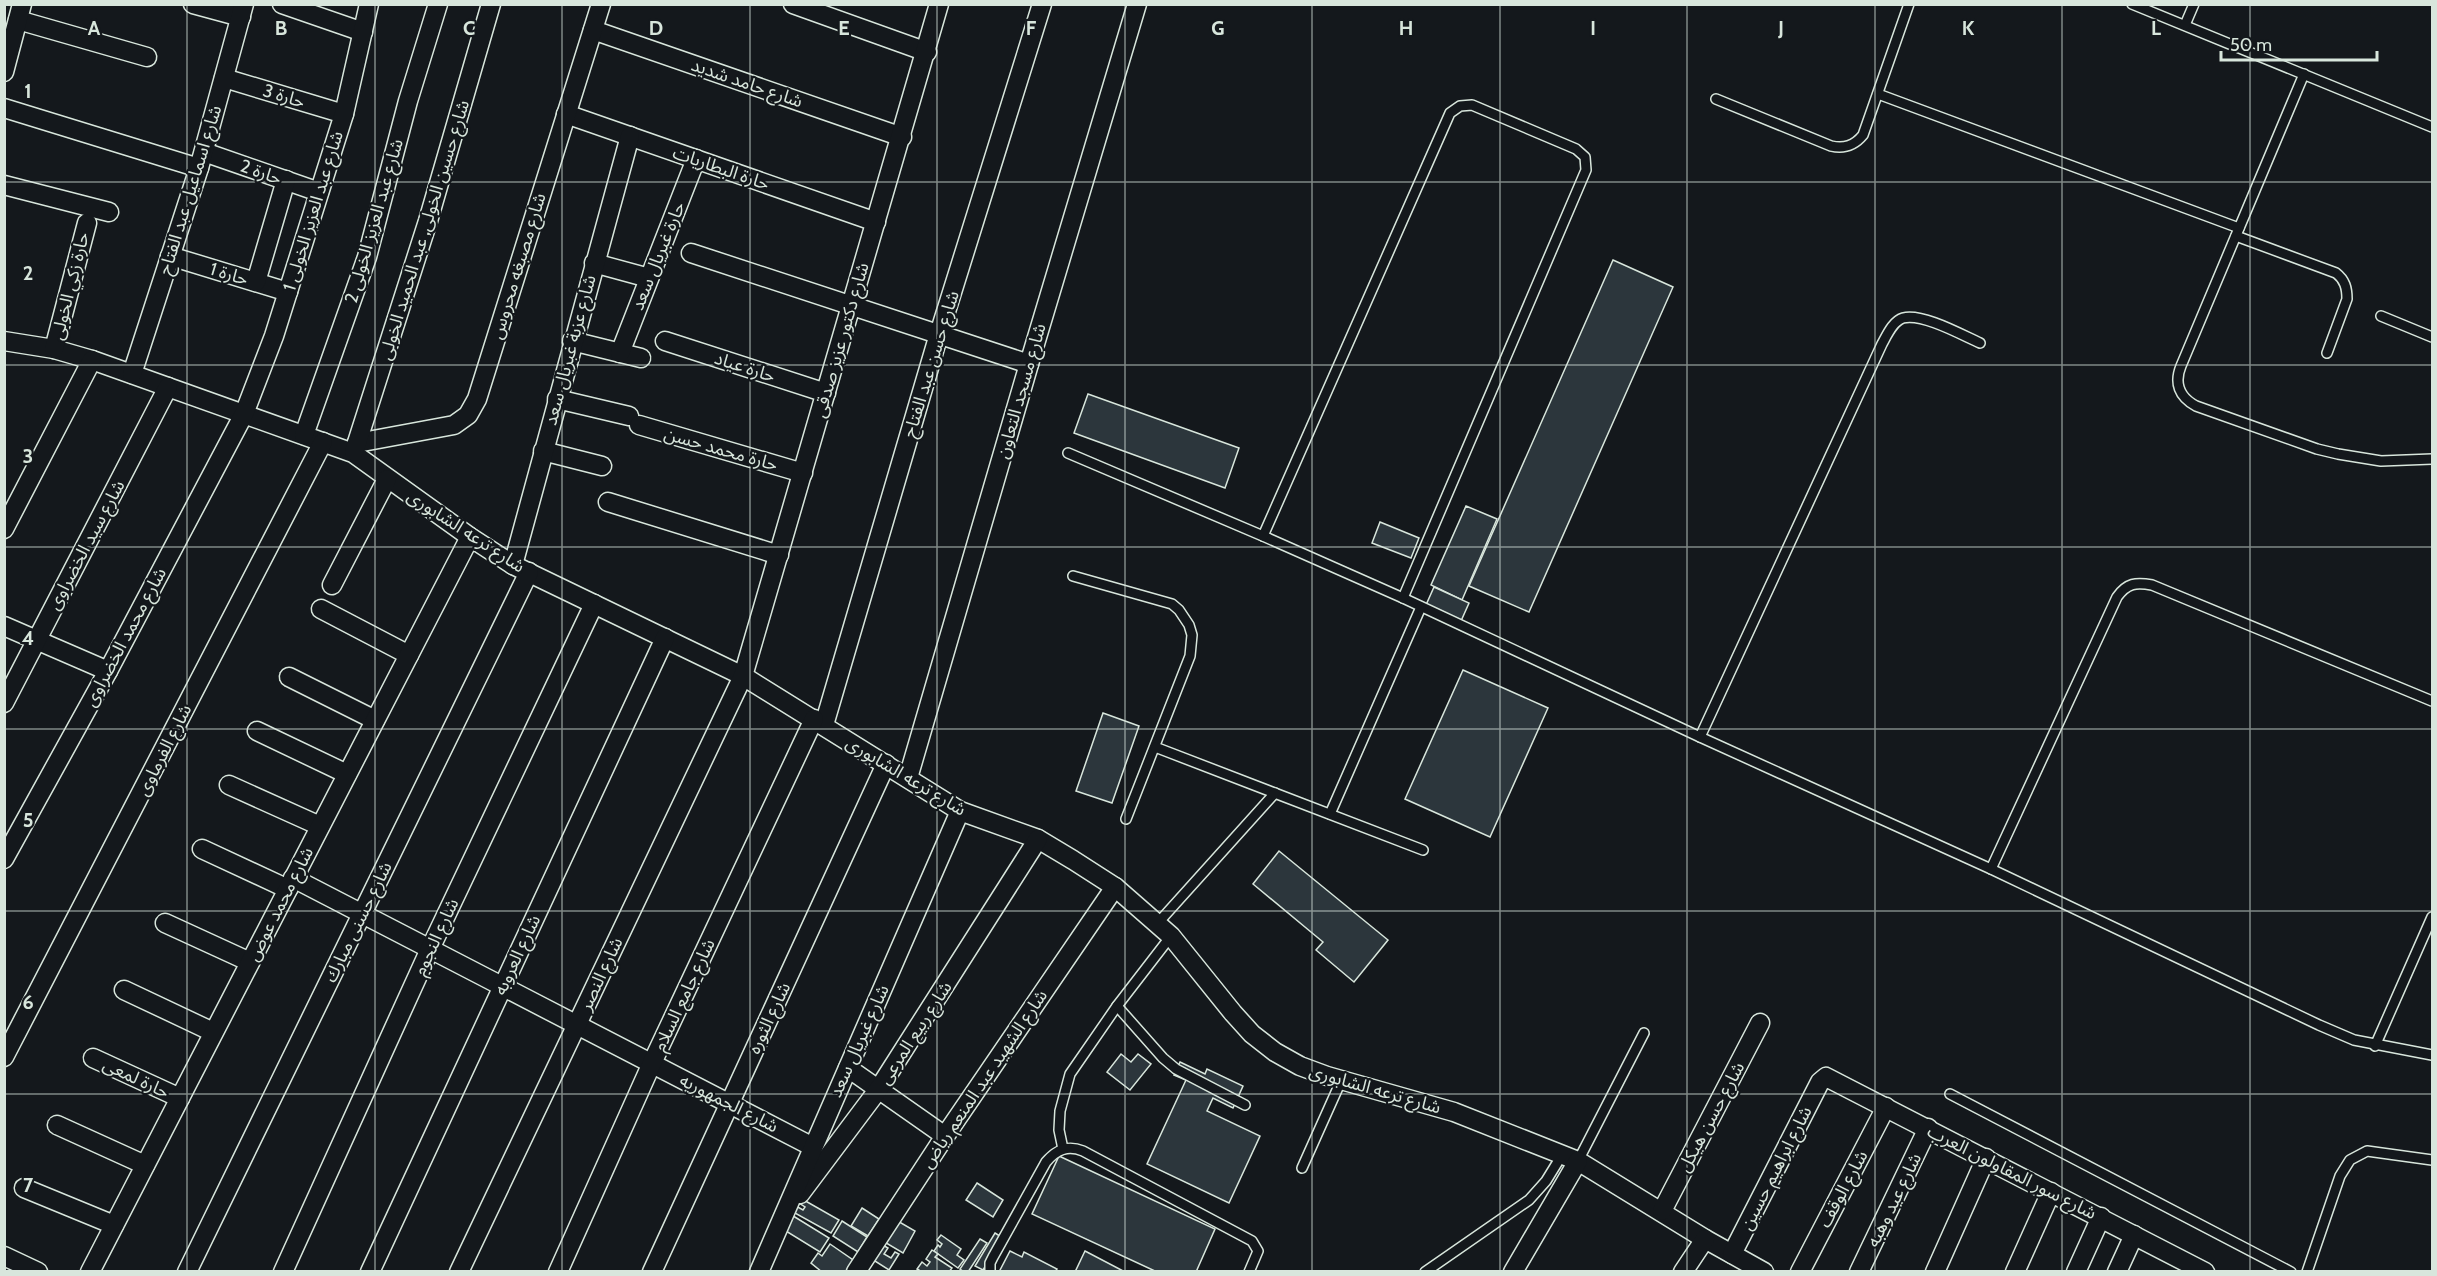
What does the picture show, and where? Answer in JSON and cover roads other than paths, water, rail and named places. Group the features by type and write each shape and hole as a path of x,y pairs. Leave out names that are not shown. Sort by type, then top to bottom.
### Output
{"street":[{"path":"193,4 242,11"},
{"path":"282,4 363,32"},
{"name":"شارع عبد العزيز الخولى 1","path":"244,414 274,336 344,114 369,4"},
{"name":"شارع عبد العزيز الخولى 2","path":"304,435 367,257 408,101 438,4"},
{"name":"شارع حسين الخولى, عبد الحميد الخولى","path":"355,448 425,232 491,4"},
{"path":"793,4 927,52"},
{"name":"شارع دكتور عزيز صدقى","path":"743,676 927,52 939,4"},
{"name":"شارع حسن عبد الفتاح","path":"819,722 1042,4"},
{"name":"شارع مسجد التعاون","path":"908,778 1137,4"},
{"name":"شارع مصبغه محروس","path":"355,448 454,425 468,414 477,399 593,30 598,5"},
{"name":"شارع اسماعيل عبد الفتاح","path":"132,374 201,160 242,11"},
{"path":"4,72 7,53 20,12 147,57"},
{"name":"شارع حامد شديد","path":"593,30 902,137"},
{"name":"حارة 3","path":"224,78 344,114"},
{"name":"حارة 2","path":"4,108 286,180 319,192"},
{"name":"حارة البطاريات","path":"566,114 876,222"},
{"name":"شارع عزبة غبريال سعد","path":"521,569 543,451 630,135"},
{"name":"حارة غبريال سعد","path":"620,353 696,159"},
{"path":"256,282 286,180"},
{"path":"4,185 109,212"},
{"name":"حارة زكي الخولى","path":"54,349 87,223"},
{"path":"691,253 1029,364"},
{"name":"حارة 1","path":"170,256 288,292"},
{"path":"594,263 649,278"},
{"name":"شارع ترعه الشابورى","path":"4,341 54,349 92,360 323,442 355,448 387,479 470,537 521,569 743,676 960,812 1038,839 1114,887 1164,930 1252,1034 1275,1052 1300,1066 1341,1081 1454,1112 1570,1158 1764,1272"},
{"path":"572,341 641,358"},
{"name":"حارة عياد","path":"665,341 826,393"},
{"path":"4,529 92,360"},
{"name":"شارع سيد الخضراوى","path":"4,703 168,387"},
{"name":"حارة محمد حسن","path":"557,399 803,472"},
{"name":"شارع محمد الخضراوى","path":"4,859 108,671 244,414"},
{"name":"شارع الفرماوى","path":"4,1057 323,442"},
{"path":"543,451 602,466"},
{"path":"332,585 387,479"},
{"path":"608,502 779,555"},
{"name":"شارع محمد عوض","path":"90,1272 470,537"},
{"name":"شارع حسنى مبارك","path":"187,1272 362,914 521,569"},
{"name":"شارع النجوم","path":"283,1272 430,949 594,604"},
{"path":"321,609 409,655"},
{"path":"4,626 108,671"},
{"name":"شارع العروبه","path":"370,1272 665,638"},
{"name":"شارع النصر","path":"459,1272 743,676"},
{"path":"289,677 375,720"},
{"name":"شارع جامع السلام","path":"558,1272 652,1063 819,722"},
{"path":"257,731 347,774"},
{"name":"شارع الثوره","path":"652,1272 886,765"},
{"path":"230,785 320,826"},
{"name":"شارع غبريال سعد","path":"766,1268 782,1219 960,812"},
{"name":"شارع ربيع المرعى","path":"782,1219 878,1090 1038,839"},
{"name":"شارع الجمهوريه","path":"202,849 362,914 730,1102 813,1147"},
{"name":"شارع الشهيد عبد المنعم رياض","path":"856,1272 1114,887"},
{"path":"165,923 250,962"},
{"path":"124,990 213,1032"},
{"name":"شارع حسن هيكل","path":"1662,1211 1760,1023"},
{"name":"حارة لمعى","path":"93,1058 180,1098"},
{"path":"848,1068 945,1136"},
{"name":"شارع سور المقاولون العرب","path":"1820,1082 1822,1078 1830,1078 2200,1270"},
{"name":"شارع ابراهيم حسين","path":"1732,1254 1820,1082"},
{"name":"شارع الوقف","path":"1800,1272 1886,1107"},
{"path":"57,1125 145,1165"},
{"name":"شارع عيد وهبه","path":"1859,1272 1928,1128"},
{"path":"1513,1272 1570,1158"},
{"path":"1935,1272 1986,1158"},
{"path":"24,1188 114,1225"},
{"path":"2014,1272 2051,1192"},
{"path":"2076,1272 2101,1217"},
{"path":"2117,1272 2134,1235"},
{"path":"1683,1272 1705,1239"},
{"path":"4,1256 38,1272"}],"lane":[{"path":"1716,99 1838,148 1852,145 1863,135 1909,4"},
{"path":"2132,4 2433,127"},
{"path":"2185,25 2194,4"},
{"path":"2304,74 2178,373 2179,389 2183,396 2196,406 2328,452 2381,460 2433,459"},
{"path":"1878,94 2237,232 2336,273 2341,277 2347,291 2347,298 2327,353"},
{"path":"1263,536 1450,112 1460,106 1472,105 1576,149 1585,157 1586,170 1403,598"},
{"path":"2381,316 2433,337"},
{"path":"1700,737 1882,344 1894,325 1904,318 1924,319 1980,343"},
{"path":"1068,453 1403,598 1990,869 2319,1025 2375,1046 2433,1056"},
{"path":"1073,576 1172,604 1189,625 1192,635 1190,656 1126,819"},
{"path":"1990,869 2117,597 2123,588 2138,582 2152,585 2433,701"},
{"path":"1330,814 1421,607"},
{"path":"1155,747 1424,849"},
{"path":"1062,1149 1059,1130 1060,1111 1070,1074 1117,1006 1164,930 1275,793"},
{"path":"2375,1046 2433,917"},
{"path":"1117,1006 1163,1058 1176,1069 1245,1105"},
{"path":"1425,1272 1529,1200 1570,1158 1644,1033"},
{"path":"1302,1168 1341,1081"},
{"path":"1950,1094 2291,1272"},
{"path":"990,1272 993,1257 1046,1162 1062,1149 1070,1148 1083,1151 1252,1241 1258,1251 1249,1272"},
{"path":"2307,1272 2340,1176 2350,1160 2367,1151 2433,1160"}]}
